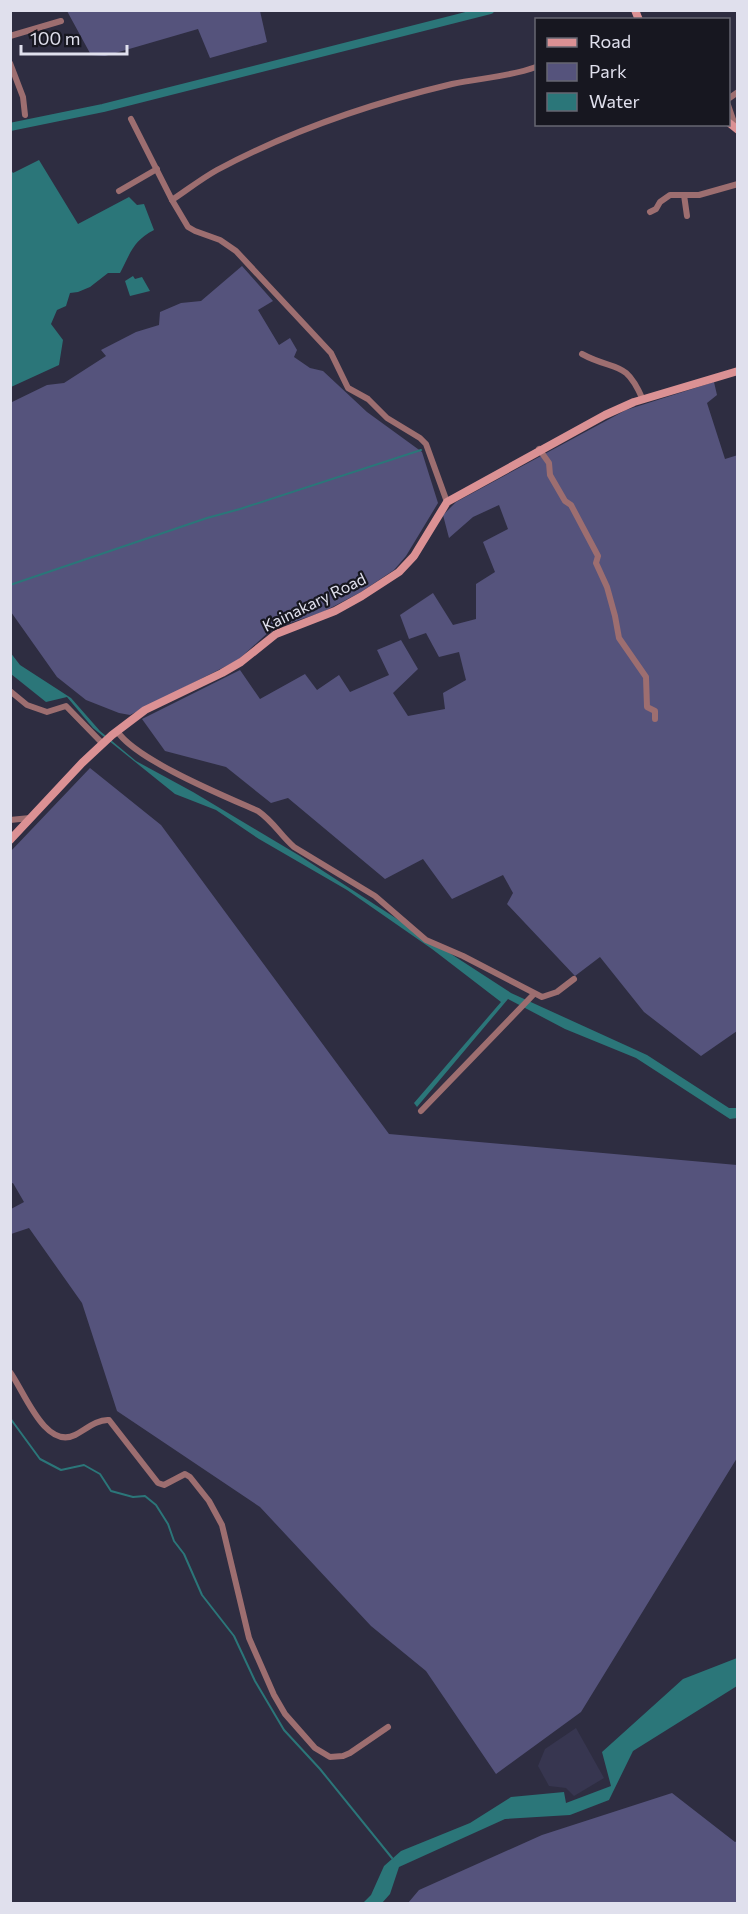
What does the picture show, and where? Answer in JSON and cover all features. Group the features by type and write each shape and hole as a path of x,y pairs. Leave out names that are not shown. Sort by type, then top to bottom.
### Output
{"main road":[{"name":"Kainakary Road","path":"10,840 82,763 114,733 145,710 241,662 276,634 335,611 399,572 414,556 447,502 604,415 643,400 738,371"}],"street":[{"path":"10,36 61,21"},
{"path":"10,63 23,97 26,115"},
{"path":"172,200 216,171 297,133 367,108 453,84 516,75 535,68"},
{"path":"730,108 737,130"},
{"path":"131,119 188,227 220,240 236,251 331,353 348,388 368,399 387,418 426,444 447,502"},
{"path":"119,191 157,169"},
{"path":"650,212 656,209 666,197 675,194 699,195 738,184"},
{"path":"684,195 687,216"},
{"path":"582,354 594,360 618,366 630,375 643,400"},
{"path":"539,450 550,466 550,475 565,501 572,506 598,556 596,561 607,587 619,638 646,677 647,707 655,711 656,719"},
{"path":"10,691 27,705 47,712 66,706 104,744"},
{"path":"114,733 169,769 271,819 294,847 375,896 414,932 426,939 542,997 550,996 574,979"},
{"path":"10,820 30,818"},
{"path":"421,1111 534,994"},
{"path":"10,1372 50,1432 61,1438 67,1438 101,1421 109,1420 158,1484 164,1485 185,1474 197,1485 209,1501 226,1538 249,1638 263,1674 285,1714 315,1748 330,1757 343,1756 388,1727"}],"shaded area":[{"path":"576,1728 604,1778 574,1796 566,1788 549,1786 538,1766 545,1749"}],"green space":[{"path":"67,11 260,11 267,42 210,58 198,29 105,56 91,55"},
{"path":"242,266 273,301 258,310 279,345 290,338 297,350 294,357 310,368 323,371 367,412 422,452 438,503 406,556 394,570 361,592 323,612 272,629 238,660 130,715 119,713 86,700 57,677 11,612 10,403 47,385 64,383 106,356 101,350 136,332 159,325 160,312 181,303 201,301"},
{"path":"714,382 717,395 707,403 725,459 738,455 737,1031 701,1056 644,1012 600,957 575,976 507,904 513,893 503,875 452,899 423,859 385,879 288,798 271,803 226,767 165,751 142,719 240,670 260,699 305,674 317,690 339,675 350,692 389,675 377,650 401,640 418,669 393,693 408,716 445,709 443,693 466,680 459,652 439,657 426,633 409,639 400,615 433,593 453,625 476,619 476,584 495,572 483,542 508,529 499,505 473,517 449,538 443,515 456,502 626,410"},
{"path":"90,768 161,825 389,1134 737,1165 737,1458 581,1712 496,1774 426,1671 371,1626 260,1507 117,1411 82,1303 29,1228 11,1234 11,1209 24,1202 13,1183 10,1184 11,851"},
{"path":"672,1793 735,1842 737,1841 737,1903 408,1903 419,1890 542,1835"}],"water":[{"path":"39,160 78,224 129,197 137,205 144,204 154,230 137,243 120,273 108,273 90,287 70,293 66,306 57,310 51,324 63,340 59,365 11,387 11,170 13,173"},
{"path":"133,276 135,279 142,277 150,291 130,296 125,281"},
{"path":"10,652 20,665 71,698 100,731 136,761 300,856 511,993 647,1055 729,1108 737,1108 737,1118 730,1119 636,1058 565,1029 508,999 417,1107 414,1103 501,1002 432,949 347,890 259,839 216,810 175,794 93,728 67,697 46,702 11,674"},
{"path":"737,1658 737,1686 633,1751 609,1800 570,1815 505,1819 399,1867 390,1894 382,1903 363,1903 371,1895 384,1866 401,1851 470,1823 511,1797 564,1792 566,1803 611,1786 602,1752 683,1679"}],"waterway":[{"path":"10,127 103,108 490,10"},
{"path":"10,585 207,518 421,450"},
{"path":"10,1418 40,1459 61,1470 84,1465 100,1474 111,1491 133,1497 145,1496 156,1505 168,1524 174,1541 184,1554 202,1595 234,1636 255,1681 284,1730 320,1769 392,1858"}]}
